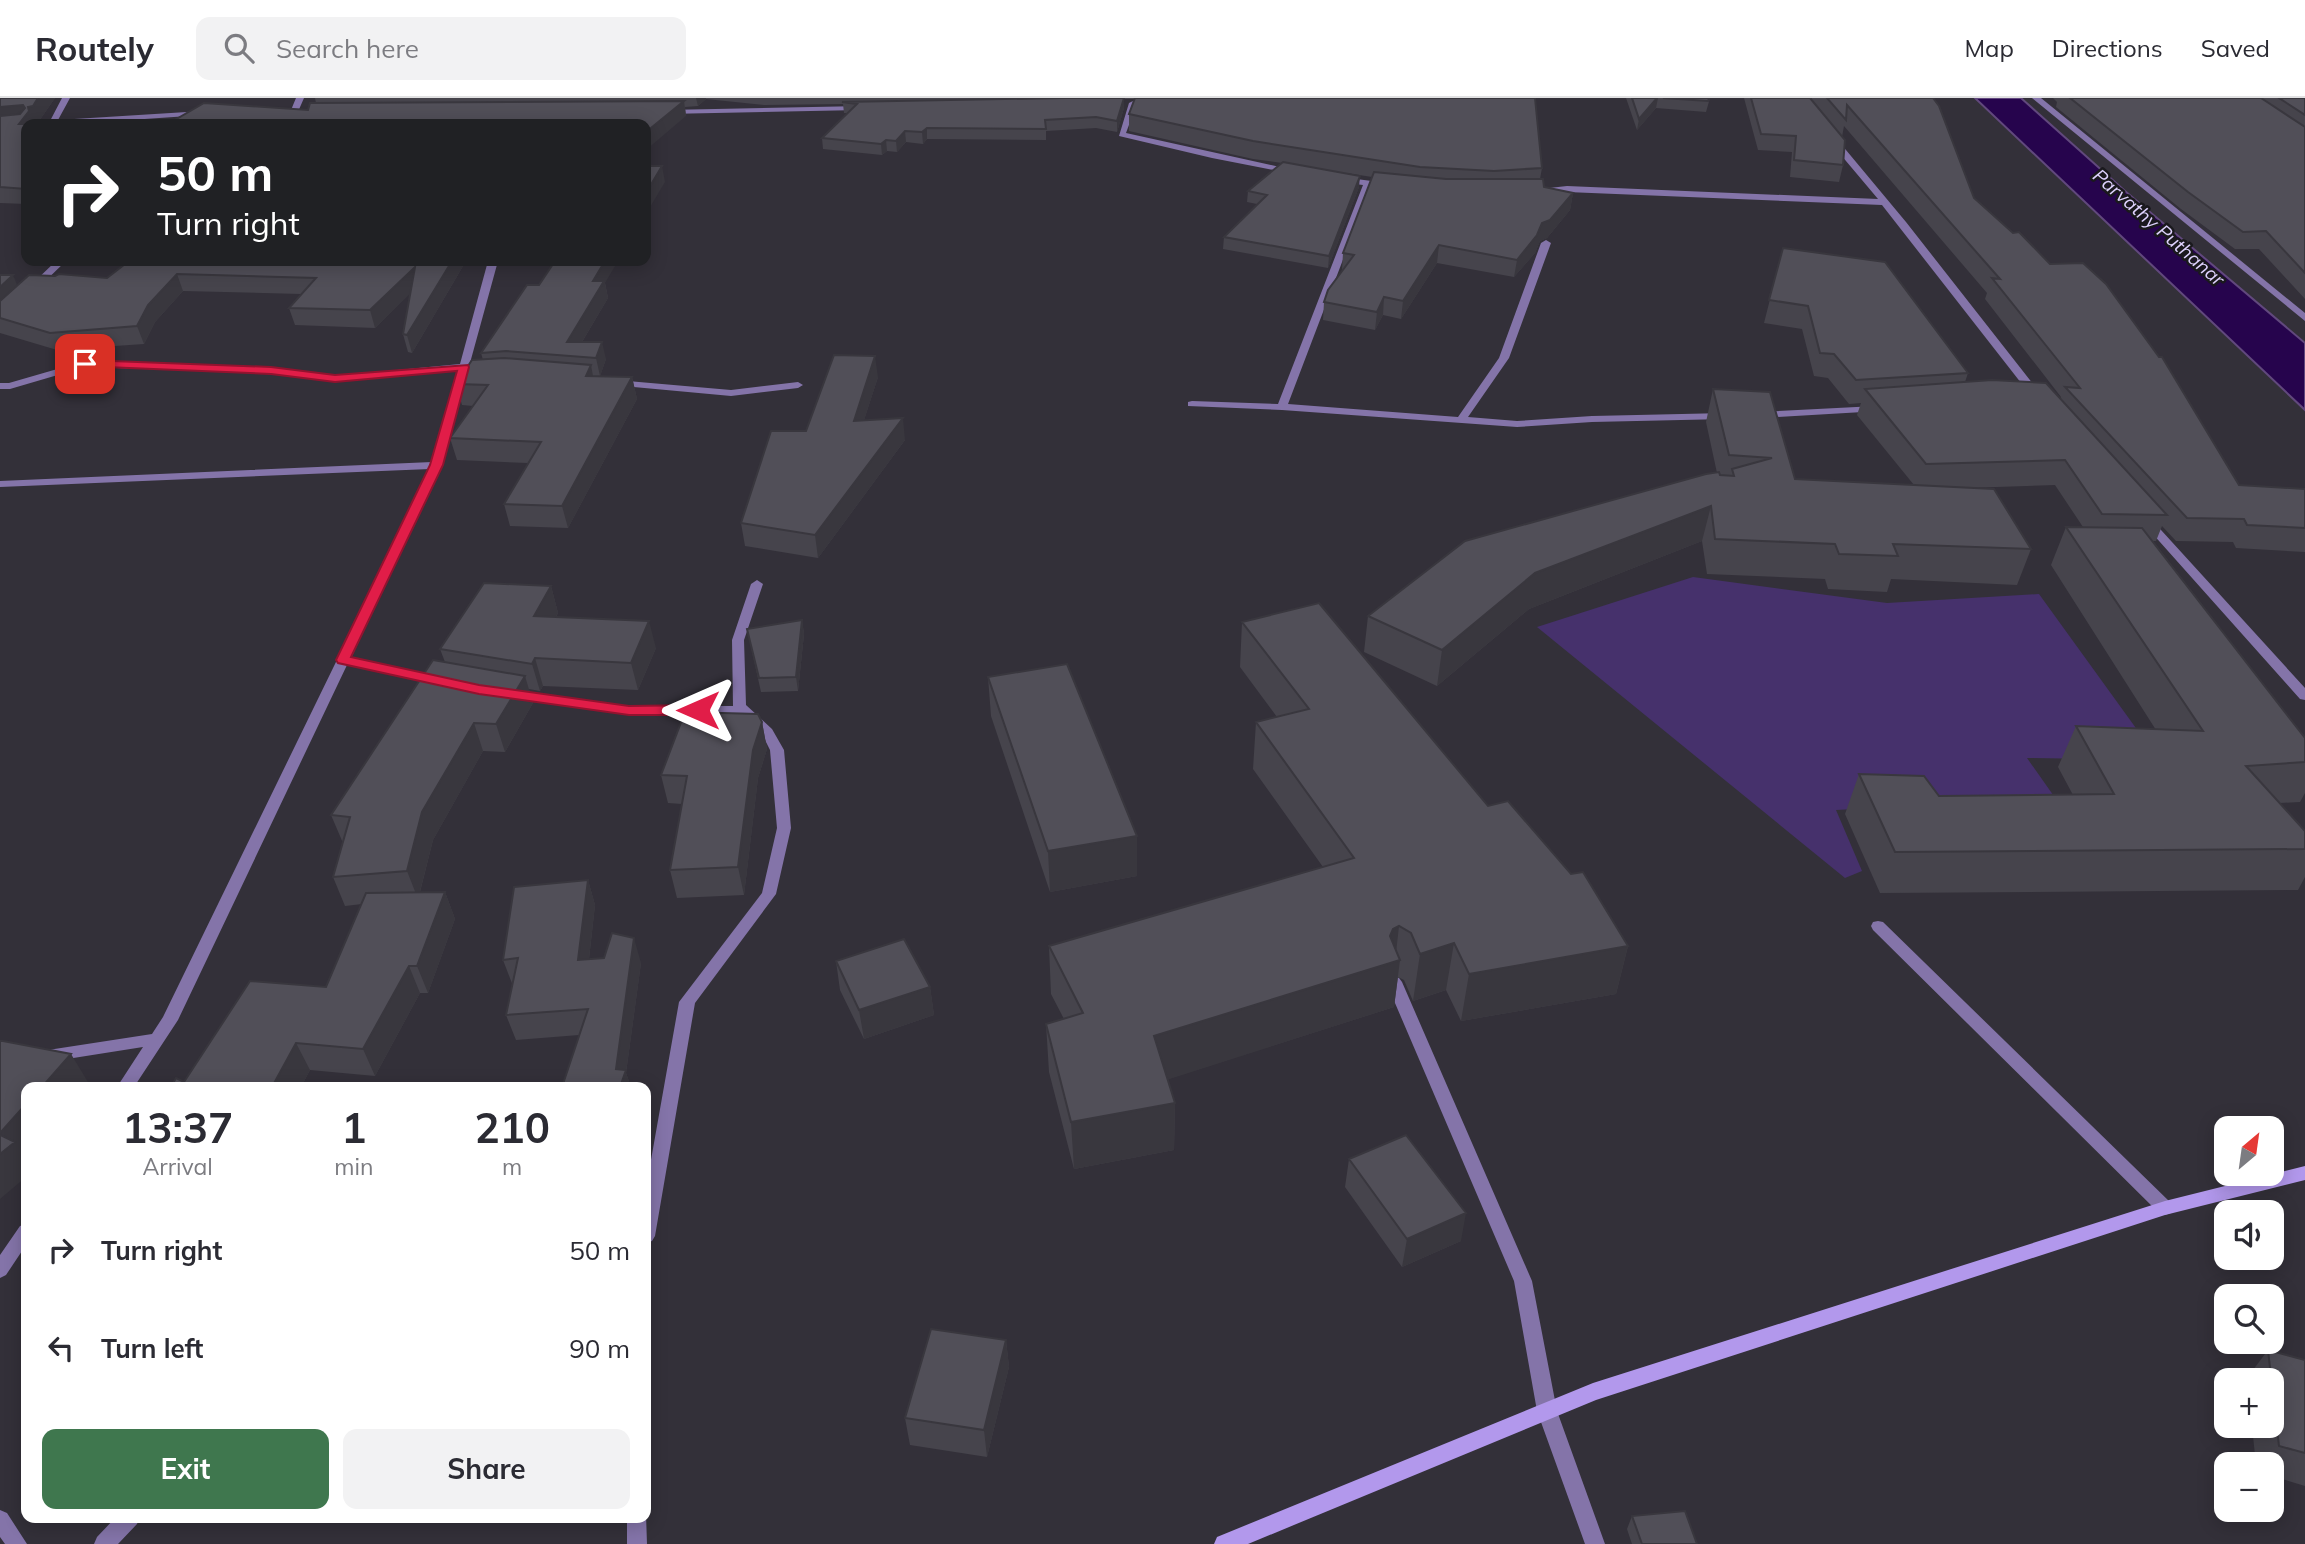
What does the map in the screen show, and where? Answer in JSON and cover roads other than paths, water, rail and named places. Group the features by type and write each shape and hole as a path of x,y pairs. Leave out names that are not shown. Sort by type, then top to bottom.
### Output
{"main road":[{"path":"1224,1544 1592,1392 2165,1208 2305,1173"}],"street":[{"path":"55,119 66,98"},
{"path":"294,112 300,98"},
{"path":"781,110 789,98"},
{"path":"2036,98 2305,318"},
{"path":"1119,103 1146,102"},
{"path":"1133,103 1122,134 1212,156 1302,173"},
{"path":"659,112 876,108"},
{"path":"267,112 306,113"},
{"path":"187,119 192,113"},
{"path":"109,119 217,113"},
{"path":"1825,129 2043,404"},
{"path":"1328,178 1394,187"},
{"path":"1282,407 1367,185"},
{"path":"1529,194 1567,189 1883,202"},
{"path":"1461,420 1504,358 1546,243"},
{"path":"26,295 56,266"},
{"path":"128,1082 170,1020 437,465 466,373 492,266"},
{"path":"0,386 10,386 85,364 271,370 335,379 466,373"},
{"path":"603,382 731,393 798,385"},
{"path":"2020,396 2034,394"},
{"path":"1192,404 1282,407 1517,424 1882,409"},
{"path":"0,484 437,465"},
{"path":"2140,513 2305,696"},
{"path":"651,1207 687,1002 769,894 784,828 777,750 767,732 740,706 738,640 757,584"},
{"path":"343,660 452,683"},
{"path":"493,691 629,710 744,710"},
{"path":"1878,926 2165,1208"},
{"path":"1394,982 1523,1281 1548,1411 1595,1544"},
{"path":"26,1059 158,1039"},
{"path":"0,1270 21,1238"},
{"path":"104,1544 124,1523"},
{"path":"636,1544 637,1523"}],"water":[{"name":"Parvathy Puthanar","path":"1975,98 2021,98 2125,191 2305,343 2305,410"}]}
